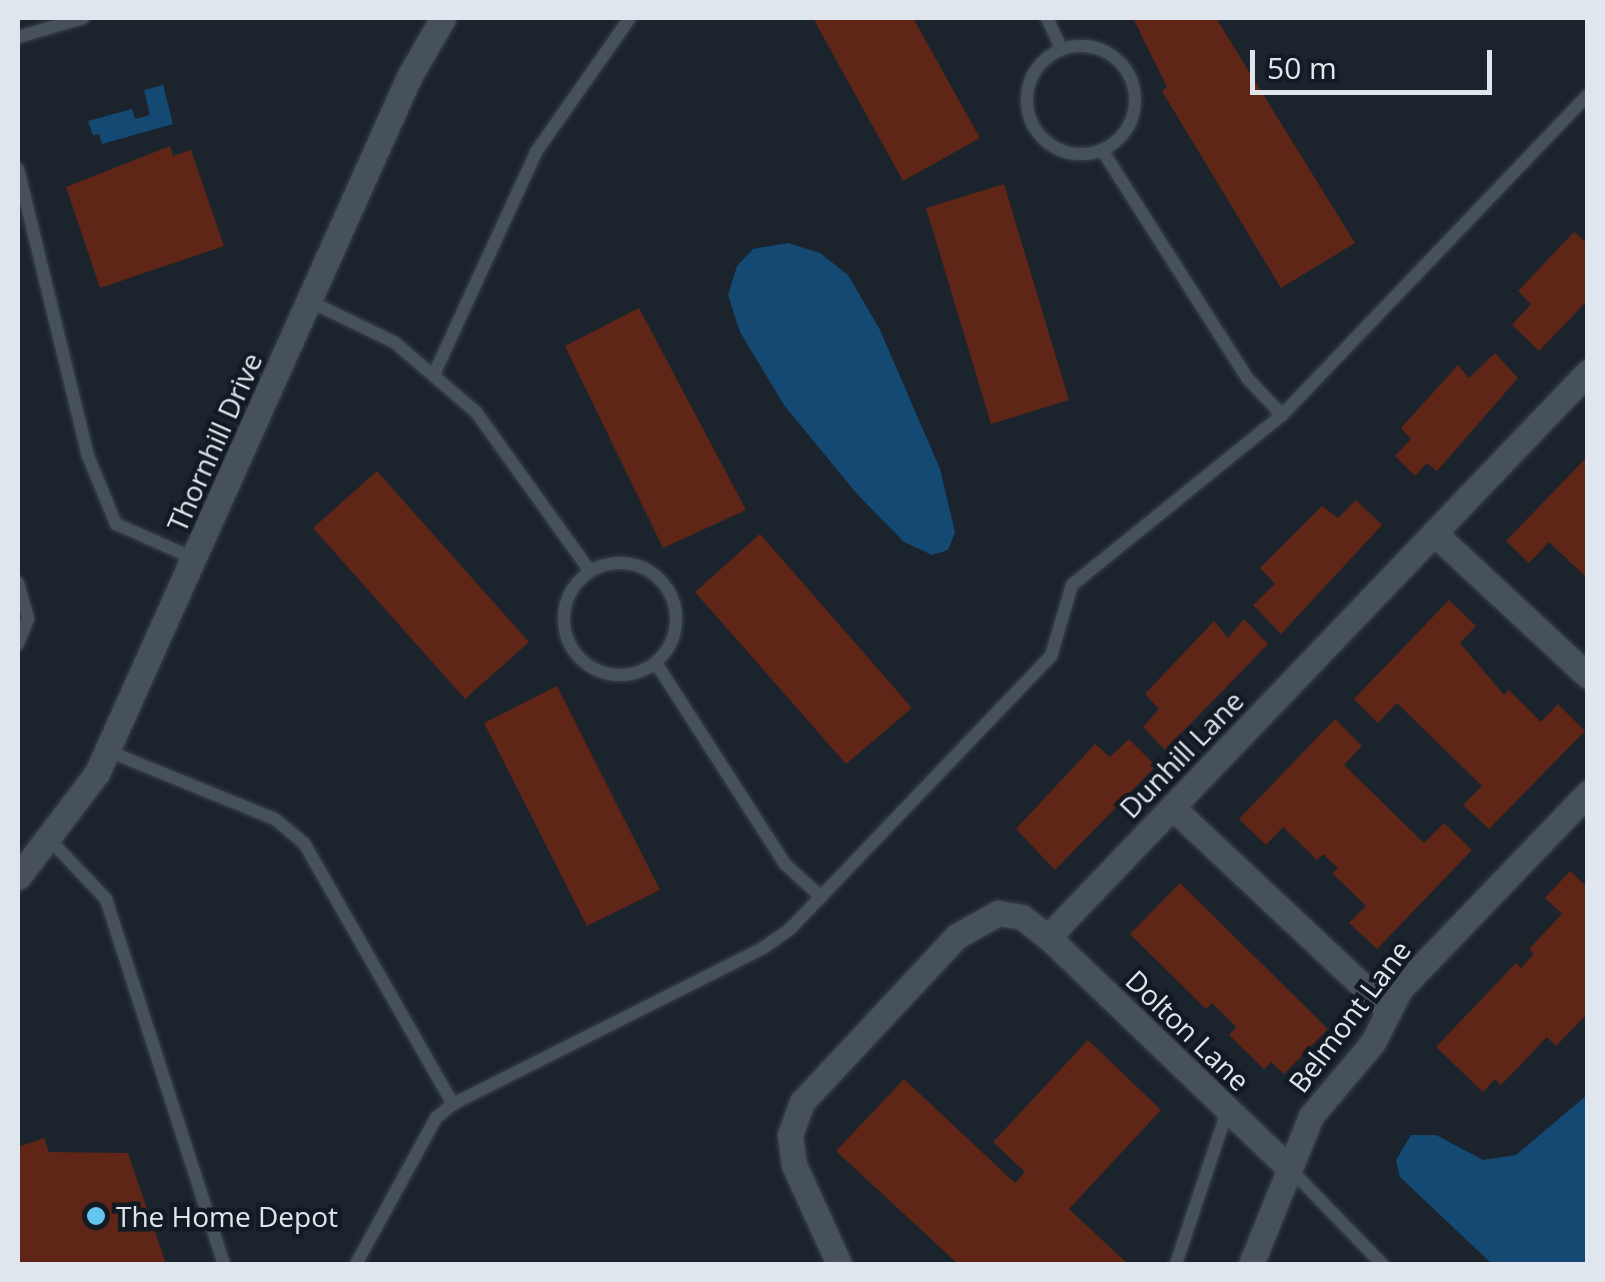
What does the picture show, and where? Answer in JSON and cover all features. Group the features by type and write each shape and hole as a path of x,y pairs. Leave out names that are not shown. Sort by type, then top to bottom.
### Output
{"street":[{"name":"Thornhill Drive","path":"18,877 51,842 108,751 409,77 443,18"},
{"name":"Dunhill Lane","path":"1048,937 1588,372"},
{"path":"1434,533 1588,676"},
{"name":"Belmont Lane","path":"1251,1264 1287,1166 1311,1116 1373,1042 1400,989 1586,798"},
{"path":"1172,807 1389,1011"},
{"path":"839,1264 794,1166 790,1135 802,1102 978,918 998,912 1022,917 1048,937"},
{"name":"Dolton Lane","path":"1048,937 1287,1166"}],"lane":[{"path":"18,37 83,18"},
{"path":"434,372 536,152 630,18"},
{"path":"1048,18 1062,48"},
{"path":"1062,48 1099,48 1128,71 1135,108 1118,140 1102,150 1064,152 1034,128 1027,110 1033,73 1062,48"},
{"path":"356,1264 436,1118 453,1104 763,948 821,897 1051,656 1072,585 1282,415 1588,95"},
{"path":"1102,150 1248,379 1282,415"},
{"path":"18,169 88,456 116,524 194,560"},
{"path":"309,301 394,342 434,372 476,412 590,571"},
{"path":"626,562 644,567 672,594 676,631 656,663 622,676 603,673 574,652 564,617 576,584 590,571 626,562"},
{"path":"18,583 28,620 18,644"},
{"path":"656,663 786,864 821,897"},
{"path":"108,751 275,819 304,843 453,1104"},
{"path":"51,842 106,899 224,1264"},
{"path":"1176,1264 1228,1110"},
{"path":"1287,1166 1382,1264"}],"water":[{"path":"163,85 173,124 102,144 99,134 93,135 88,121 132,109 135,119 150,115 144,90"},
{"path":"788,243 820,253 848,275 880,330 940,469 955,532 948,550 932,555 904,542 857,494 784,405 740,332 728,295 737,266 753,249"},
{"path":"1587,1095 1587,1264 1492,1264 1400,1177 1396,1160 1411,1135 1436,1135 1483,1160 1516,1155"}],"building":[{"path":"813,18 913,18 980,138 903,181"},
{"path":"1133,18 1216,18 1355,243 1281,288 1162,91 1167,87"},
{"path":"170,146 173,156 191,150 224,246 100,288 66,187"},
{"path":"1004,184 1069,400 991,424 926,208"},
{"path":"1574,232 1588,244 1588,300 1539,351 1512,325 1531,304 1518,291"},
{"path":"639,308 746,510 663,548 565,346"},
{"path":"1495,353 1518,378 1437,471 1427,463 1415,476 1395,456 1411,439 1401,428 1458,365 1469,378"},
{"path":"1588,456 1588,579 1549,542 1529,563 1506,541"},
{"path":"377,471 529,642 465,699 313,528"},
{"path":"1356,500 1382,525 1281,634 1253,605 1275,584 1260,568 1322,506 1338,518"},
{"path":"760,534 912,708 846,764 695,592"},
{"path":"1449,600 1476,626 1460,643 1504,695 1509,690 1541,722 1558,704 1585,731 1489,829 1463,805 1482,786 1397,703 1378,723 1354,699"},
{"path":"1244,619 1268,644 1165,750 1143,727 1159,709 1145,694 1214,621 1228,638"},
{"path":"557,686 660,890 587,926 484,723"},
{"path":"1335,719 1362,746 1344,765 1424,843 1444,823 1472,850 1377,949 1349,923 1366,906 1332,873 1338,868 1323,854 1317,860 1283,827 1266,845 1239,819"},
{"path":"1129,739 1156,766 1055,870 1016,829 1095,744 1110,757"},
{"path":"1570,871 1588,888 1588,1013 1556,1046 1547,1037 1501,1085 1495,1079 1483,1092 1436,1047 1516,963 1521,968 1534,954 1529,949 1562,914 1545,898"},
{"path":"1180,883 1328,1029 1284,1074 1271,1062 1264,1069 1229,1035 1236,1027 1212,1003 1206,1009 1130,934"},
{"path":"1088,1040 1161,1110 1069,1209 1128,1264 958,1264 836,1151 904,1079 1015,1183 1025,1172 993,1142"},
{"name":"The Home Depot","path":"44,1138 49,1152 128,1153 166,1264 18,1264 18,1147"}],"place":[{"name":"The Home Depot","path":"96,1216"}]}
